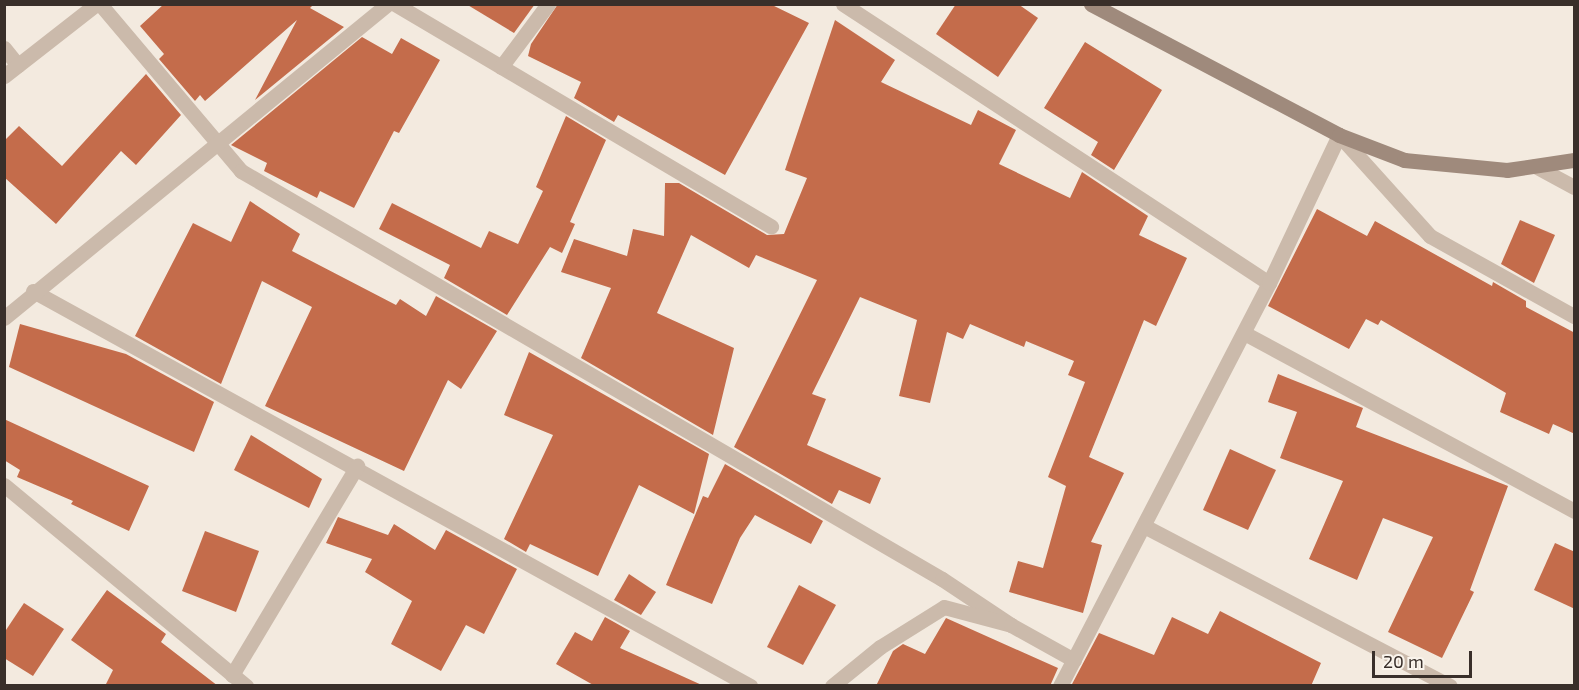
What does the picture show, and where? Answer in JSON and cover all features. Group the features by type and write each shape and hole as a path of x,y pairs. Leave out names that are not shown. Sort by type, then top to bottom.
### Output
{"main road":[{"path":"1091,4 1339,135 1404,160 1507,171 1575,160"}],"street":[{"path":"4,76 98,4 240,171 942,579 1011,625 1074,660"},
{"path":"4,318 33,291 217,146 387,4"},
{"path":"395,4 771,226"},
{"path":"501,67 548,4"},
{"path":"843,4 1269,284"},
{"path":"4,48 18,65"},
{"path":"1060,686 1269,284 1339,135 1430,236 1575,316"},
{"path":"1535,166 1575,187"},
{"path":"33,291 357,466 750,686"},
{"path":"1244,333 1575,511"},
{"path":"232,675 357,466"},
{"path":"4,485 246,686"},
{"path":"1144,526 1450,686"},
{"path":"832,686 880,647 944,607 1011,625"}],"building":[{"path":"164,4 314,4 310,8 344,27 255,100 297,20 205,101 200,95 195,101 159,59 164,54 140,26"},
{"path":"466,4 535,4 514,33"},
{"path":"558,4 770,4 809,23 725,175 618,115 614,122 574,98 581,82 528,56 531,44"},
{"path":"956,4 1018,4 1038,18 998,77 936,34"},
{"path":"835,20 895,60 881,82 971,125 978,110 1016,130 999,164 1070,198 1082,172 1148,216 1139,235 1187,258 1156,326 1144,320 1089,457 1124,473 1091,542 1102,545 1083,613 1009,592 1018,561 1043,568 1066,486 1048,477 1085,382 1068,375 1074,361 1026,341 1024,347 970,324 963,339 947,332 930,403 899,396 917,320 860,297 812,394 826,399 807,445 881,478 870,504 839,490 832,504 734,447 817,280 756,255 749,268 691,235 657,313 734,348 713,435 581,358 611,288 561,272 574,239 627,256 633,229 664,236 665,183 679,183 767,235 784,234 807,178 785,170"},
{"path":"362,37 392,54 401,38 440,60 399,133 394,131 354,208 320,191 317,198 264,171 267,163 231,145"},
{"path":"1085,42 1162,90 1114,170 1091,155 1098,142 1044,108"},
{"path":"146,74 181,115 136,165 121,151 56,224 4,177 4,141 19,126 62,166"},
{"path":"566,116 606,140 570,222 575,224 562,253 550,247 507,315 444,278 450,265 379,229 392,203 481,248 489,231 518,244 543,191 536,187"},
{"path":"250,201 300,234 292,251 396,305 400,299 426,316 436,296 497,331 461,389 448,380 404,471 265,406 312,307 262,281 221,384 135,336 193,223 231,242"},
{"path":"1317,209 1367,236 1375,221 1492,286 1493,282 1526,301 1526,307 1575,333 1575,434 1553,424 1549,434 1500,412 1506,393 1381,320 1378,325 1366,319 1349,349 1268,306"},
{"path":"1520,220 1555,235 1534,283 1501,264"},
{"path":"20,324 126,354 214,402 194,452 9,367"},
{"path":"529,352 709,454 694,514 639,485 598,576 530,544 526,552 504,539 553,435 504,415"},
{"path":"1278,374 1363,408 1356,427 1508,486 1470,590 1474,592 1442,658 1388,632 1433,537 1383,518 1357,580 1309,559 1343,481 1280,458 1297,412 1268,402"},
{"path":"4,419 149,486 129,531 71,504 73,501 17,477 20,470 4,460"},
{"path":"251,435 322,479 309,508 234,470"},
{"path":"1230,449 1276,470 1248,530 1203,510"},
{"path":"725,464 823,521 811,544 755,515 740,538 712,604 666,585 703,496 708,498"},
{"path":"338,517 388,535 394,524 435,550 446,530 517,569 484,634 466,625 441,671 391,644 412,601 365,572 372,559 326,543"},
{"path":"205,531 259,551 236,612 182,591"},
{"path":"1555,543 1575,552 1575,609 1534,590"},
{"path":"629,574 656,592 641,615 614,600"},
{"path":"799,585 836,605 803,665 767,647"},
{"path":"107,590 166,634 161,642 218,686 105,686 113,670 71,640"},
{"path":"24,603 64,629 33,676 4,658 4,633"},
{"path":"1220,611 1321,663 1311,686 1071,686 1099,633 1154,655 1172,617 1208,634"},
{"path":"605,617 630,631 620,648 704,686 595,686 556,664 575,632 592,641"},
{"path":"946,618 1058,668 1050,686 876,686 893,651 903,644 925,654"}]}
